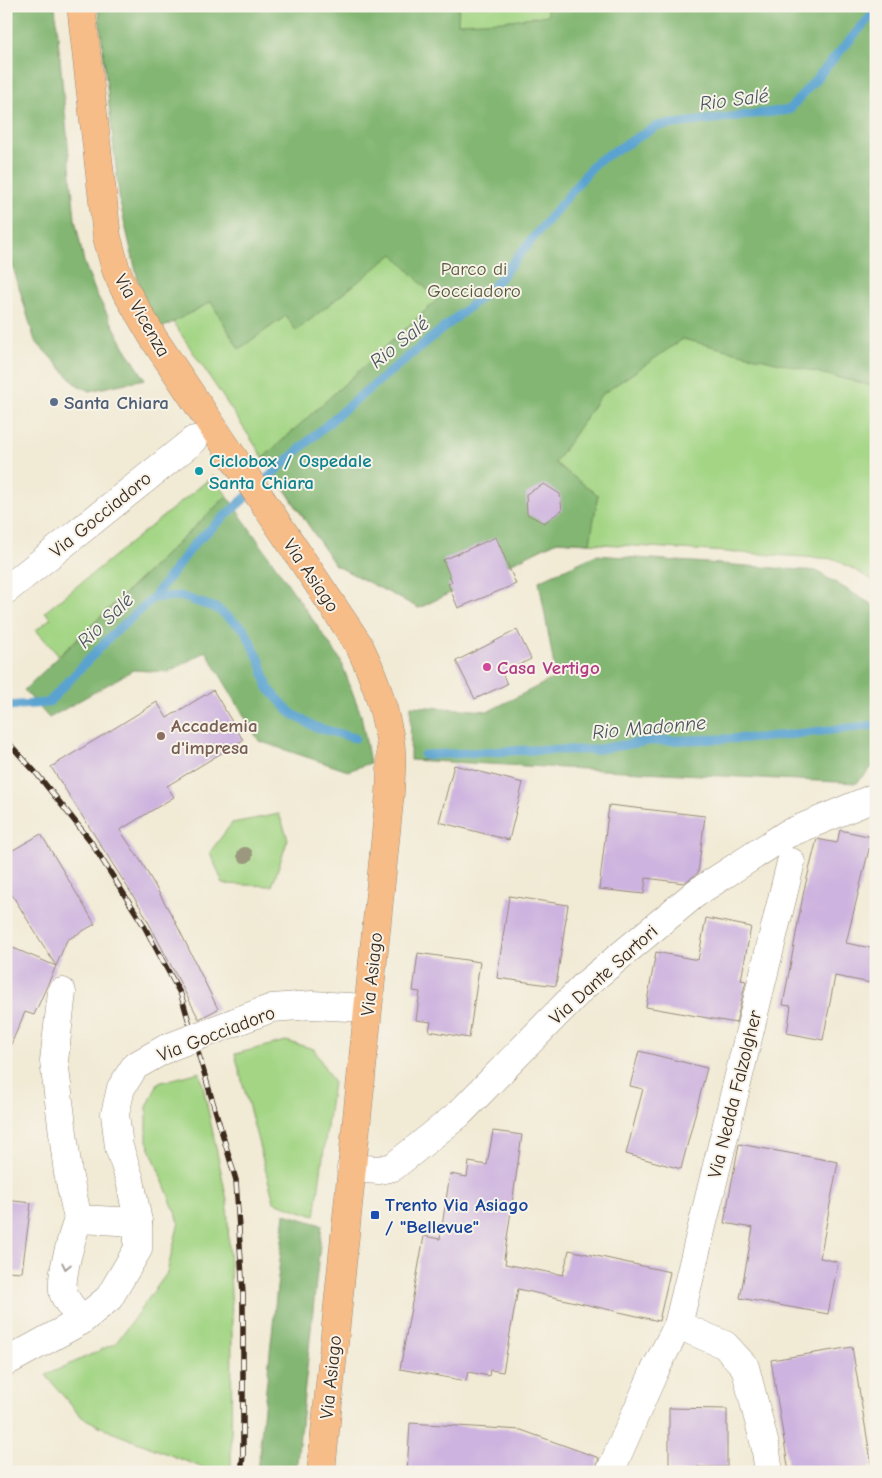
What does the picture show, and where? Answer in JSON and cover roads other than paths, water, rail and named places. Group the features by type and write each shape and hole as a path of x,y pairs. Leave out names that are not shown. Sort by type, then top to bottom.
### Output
{"main road":[{"name":"Via Vicenza","path":"82,6 107,237 116,270 154,339 267,508"},
{"name":"Via Asiago","path":"267,508 359,645 374,679 389,735 391,764 390,793 321,1472"}],"street":[{"name":"Via Gocciadoro","path":"6,590 194,440"},
{"name":"Via Dante Sartori","path":"351,1168 379,1170 393,1167 459,1114 585,985 696,893 787,834 876,797"},
{"name":"Via Nedda Falzolgher","path":"610,1472 654,1372 678,1325 791,862"},
{"path":"62,992 54,1061 68,1173 78,1219 72,1234 62,1286 63,1294 81,1321"},
{"name":"Via Gocciadoro","path":"6,1362 81,1321 109,1298 138,1249 138,1222 130,1180 119,1147 115,1114 121,1088 134,1066 166,1048 272,1008 312,1005 367,1008"},
{"path":"78,1219 138,1222"},
{"path":"678,1325 725,1345 745,1367 765,1445 769,1472"}],"waterway":[{"name":"Rio Salé","path":"6,706 48,703 110,637 153,598 196,542 341,412 491,289 596,162 657,126 789,110 876,10"},
{"name":"Rio Madonne","path":"153,598 180,596 216,608 244,629 260,661 268,688 291,713 315,727 355,738"},
{"name":"Rio Madonne","path":"424,755 532,750 593,750 649,741 759,738 876,725"}],"railway":[{"path":"6,740 37,774 89,839 143,924 181,995 236,1180 243,1294 243,1456 241,1472"}],"place":[{"name":"Santa Chiara","path":"54,402"},
{"name":"Ciclobox / Ospedale Santa Chiara","path":"199,471"},
{"name":"Casa Vertigo","path":"487,667"},
{"name":"Accademia d'impresa","path":"161,736"},
{"name":"Trento Via Asiago / \"Bellevue\"","path":"375,1215"}],"park label":[{"name":"Parco di Gocciadoro","path":"474,279"}]}
